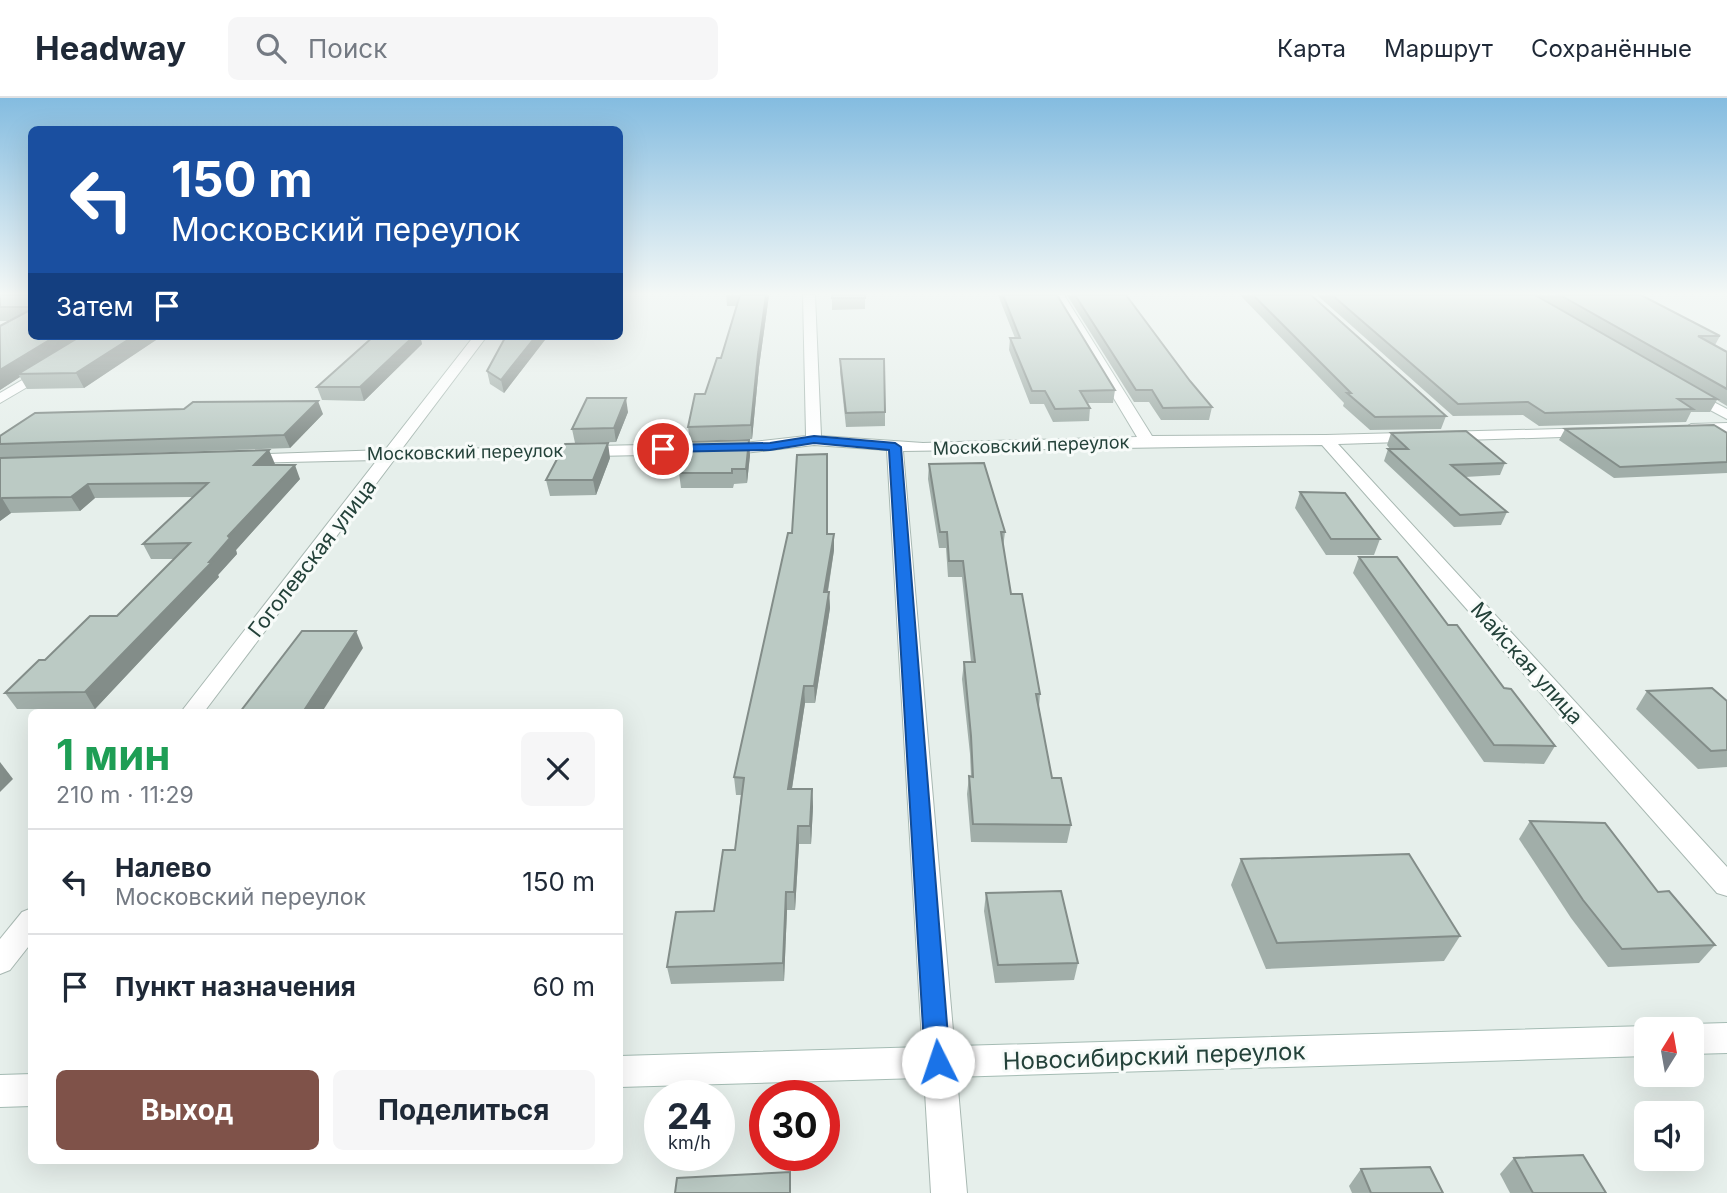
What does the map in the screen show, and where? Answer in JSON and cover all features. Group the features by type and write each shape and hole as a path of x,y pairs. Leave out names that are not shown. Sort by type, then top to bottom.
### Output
{"street":[{"name":"Гоголевская улица","path":"194,709 473,346"},
{"path":"811,346 814,440"},
{"path":"1089,346 1147,441"},
{"path":"0,399 56,364"},
{"path":"1679,387 1727,415"},
{"path":"1674,429 1727,428"},
{"name":"Московский переулок","path":"230,458 744,448 814,440 895,447 1326,440 1455,430 1607,431"},
{"name":"Майская улица","path":"1326,440 1727,885"},
{"path":"895,447 948,1193"},
{"path":"0,961 28,925"},
{"path":"1704,1039 1727,1038"},
{"name":"Новосибирский переулок","path":"623,1072 1634,1041"},
{"path":"0,1091 28,1090"}],"building":[{"path":"0,346 39,346 0,370"},
{"path":"64,346 118,346 76,373 18,374"},
{"path":"363,346 403,346 360,387 317,387"},
{"path":"501,346 528,346 501,380 487,371"},
{"path":"725,346 759,346 751,425 688,427 695,394 705,394 717,358 721,358"},
{"path":"1013,346 1088,346 1115,390 1080,391 1090,408 1055,409 1045,391 1032,391"},
{"path":"1108,346 1164,346 1212,407 1163,408 1152,390 1136,390"},
{"path":"1304,346 1368,346 1446,416 1375,417 1347,393 1351,393"},
{"path":"1391,346 1624,346 1717,399 1678,399 1693,409 1545,413 1528,402 1458,404"},
{"path":"1651,346 1716,346 1727,352 1727,389"},
{"path":"840,359 884,359 885,412 846,413"},
{"path":"587,398 626,398 614,428 572,429"},
{"path":"318,401 284,435 0,444 0,436 35,413 184,409 193,402"},
{"path":"1714,425 1727,433 1727,462 1620,467 1565,429"},
{"path":"1466,431 1505,463 1451,465 1507,512 1460,515 1388,449 1408,449 1391,433"},
{"path":"749,440 746,469 732,469 732,473 679,473 685,442"},
{"path":"608,443 593,480 546,480 565,444"},
{"path":"269,450 254,465 295,465 228,536 230,538 209,562 212,562 85,692 5,693 39,660 45,660 90,616 117,616 190,543 143,544 208,483 88,484 71,497 0,500 0,458"},
{"path":"827,454 827,534 834,534 824,592 829,592 814,686 804,686 788,789 812,789 810,826 798,826 794,892 786,892 783,963 667,967 676,912 714,911 723,850 735,850 744,778 734,777 788,533 792,533 797,455"},
{"path":"984,463 1005,532 1001,532 1011,594 1022,594 1040,694 1036,694 1052,778 1061,778 1071,825 973,824 969,776 973,777 971,736 964,662 975,662 963,561 949,561 947,532 940,532 929,464"},
{"path":"1300,492 1345,493 1380,539 1331,539"},
{"path":"1359,557 1397,557 1448,625 1457,625 1504,688 1511,689 1555,746 1494,745"},
{"path":"302,631 356,631 305,709 242,709"},
{"path":"1712,688 1727,701 1727,750 1711,751 1647,691"},
{"path":"1530,821 1605,823 1658,892 1669,891 1715,945 1622,949 1583,900"},
{"path":"1409,854 1460,936 1277,943 1241,859"},
{"path":"1061,891 1078,963 998,965 986,893"},
{"path":"1583,1155 1606,1193 1533,1193 1514,1158"},
{"path":"1430,1167 1443,1193 1371,1193 1361,1169"},
{"path":"790,1172 790,1193 675,1193 677,1178"}],"route":[{"path":"663,449 744,448 814,440 895,447 938,1062"}]}
